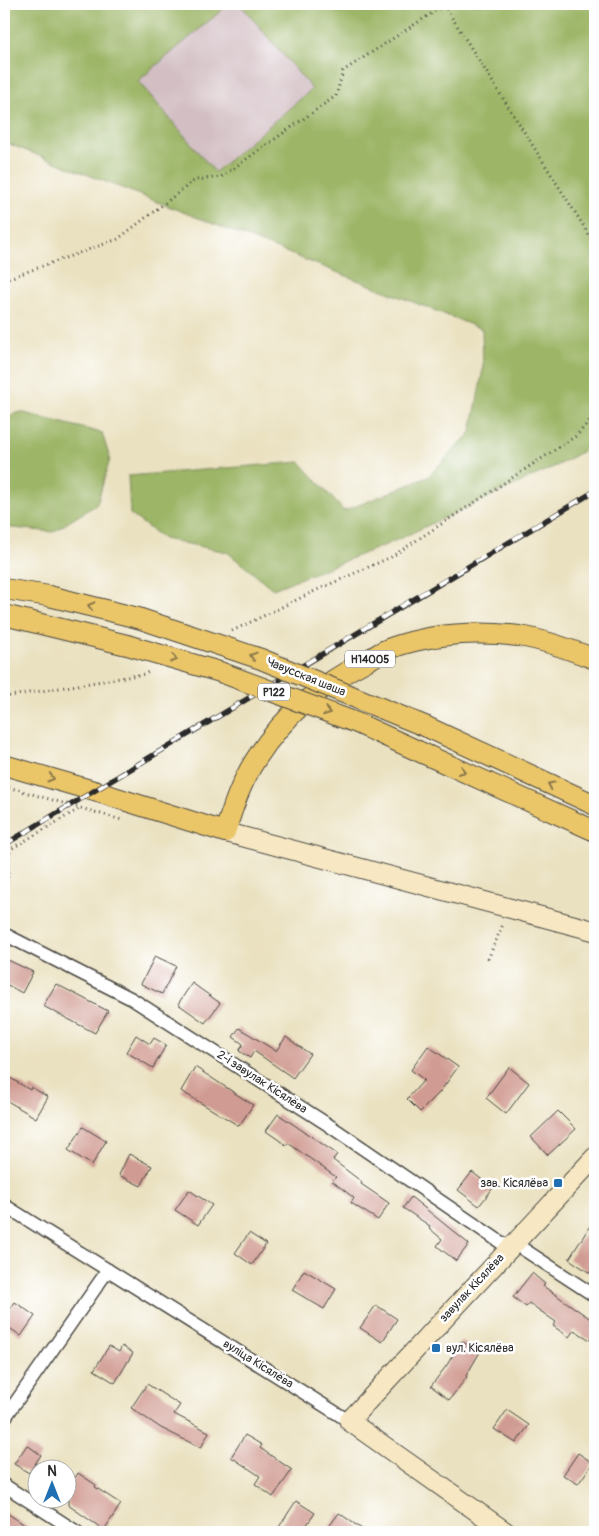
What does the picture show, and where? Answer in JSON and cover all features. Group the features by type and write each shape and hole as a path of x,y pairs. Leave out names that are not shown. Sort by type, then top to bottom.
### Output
{"main road":[{"name":"Чавусская шаша","path":"4,589 49,596 138,618 261,659 428,727 595,805"},
{"name":"Чавусская шаша","path":"4,615 127,645 220,672 357,723 595,831"},
{"name":"Н14005","path":"225,832 237,794 255,760 278,728 310,696 350,669 391,648 431,638 472,634 520,636 566,648 595,659"},
{"path":"4,765 225,832"}],"street":[{"path":"225,832 595,931"},
{"name":"2-і завулак Кісялёва","path":"4,934 132,999 327,1124 511,1246 595,1296"},
{"name":"завулак Кісялёва","path":"349,1421 595,1157"},
{"name":"вуліца Кісялёва","path":"4,1205 349,1421 506,1532"},
{"path":"4,1419 108,1270"},
{"path":"4,1485 77,1532"}],"path":[{"path":"4,280 118,239 195,180 221,177 336,96 343,71 445,5 595,244"},
{"path":"231,632 317,590 391,557 576,436 595,415"},
{"path":"4,697 144,674 153,670"},
{"path":"4,853 86,805 101,793"},
{"path":"4,892 7,886 10,849"},
{"path":"488,959 503,924"}],"shaded area":[{"path":"229,4 240,4 312,89 214,172 137,81"}],"green space":[{"path":"4,4 229,4 138,81 215,172 312,89 240,4 595,4 595,444 558,465 388,544 273,589 227,552 164,539 130,514 128,476 300,462 344,511 428,477 471,432 483,369 482,329 4,142"},
{"path":"20,412 102,433 110,459 97,504 53,532 4,527 4,417"}],"building":[{"path":"155,956 176,966 162,994 141,984"},
{"path":"8,960 33,972 22,993 4,983 4,968"},
{"path":"192,983 220,1003 205,1023 178,1004"},
{"path":"56,984 108,1011 95,1033 43,1006"},
{"path":"239,1028 276,1051 286,1037 310,1054 293,1078 254,1051 250,1058 239,1051 243,1044 233,1037"},
{"path":"136,1035 150,1044 154,1038 166,1045 153,1068 126,1052"},
{"path":"428,1046 458,1067 440,1092 420,1112 407,1099 424,1080 411,1070"},
{"path":"195,1067 253,1105 239,1126 181,1091"},
{"path":"509,1067 529,1083 506,1114 486,1098"},
{"path":"4,1074 30,1090 31,1087 48,1097 36,1118 4,1099"},
{"path":"558,1111 576,1129 548,1155 531,1137"},
{"path":"278,1114 337,1154 333,1160 362,1182 361,1184 389,1203 378,1220 351,1203 354,1198 332,1181 336,1177 288,1143 286,1145 266,1131"},
{"path":"83,1127 106,1141 92,1165 68,1150"},
{"path":"129,1154 152,1166 141,1186 119,1175"},
{"path":"472,1172 493,1188 479,1206 458,1190"},
{"path":"189,1190 212,1205 198,1225 175,1210"},
{"path":"411,1197 469,1244 456,1261 437,1246 442,1239 429,1228 430,1226 403,1208"},
{"path":"595,1218 595,1264 590,1273 569,1259"},
{"path":"249,1233 266,1244 252,1265 235,1253"},
{"path":"304,1270 336,1289 324,1309 292,1290"},
{"path":"532,1273 545,1284 543,1286 595,1322 595,1343 574,1330 569,1337 553,1326 556,1322 529,1303 526,1307 513,1297"},
{"path":"15,1302 35,1316 21,1336 4,1324 4,1318"},
{"path":"376,1305 397,1319 382,1342 360,1328"},
{"path":"461,1341 480,1352 467,1377 449,1400 431,1386 447,1365"},
{"path":"109,1346 119,1352 122,1346 133,1353 115,1383 94,1370"},
{"path":"147,1384 180,1405 174,1414 209,1432 201,1448 161,1428 131,1408"},
{"path":"507,1410 529,1425 516,1443 494,1429"},
{"path":"245,1435 262,1445 260,1448 292,1470 273,1497 255,1484 260,1476 231,1457"},
{"path":"27,1445 41,1455 39,1458 28,1458 28,1472 14,1464"},
{"path":"578,1453 593,1463 578,1484 563,1475"},
{"path":"78,1473 121,1504 104,1530 72,1508 78,1508"},
{"path":"296,1501 315,1513 302,1532 287,1532 279,1527"},
{"path":"4,1511 35,1532 4,1532"},
{"path":"339,1513 366,1532 325,1532"}],"railway":[{"path":"4,845 595,491"}],"place":[{"name":"зав. Кісялёва","path":"558,1183"},
{"name":"вул. Кісялёва","path":"436,1348"}]}
